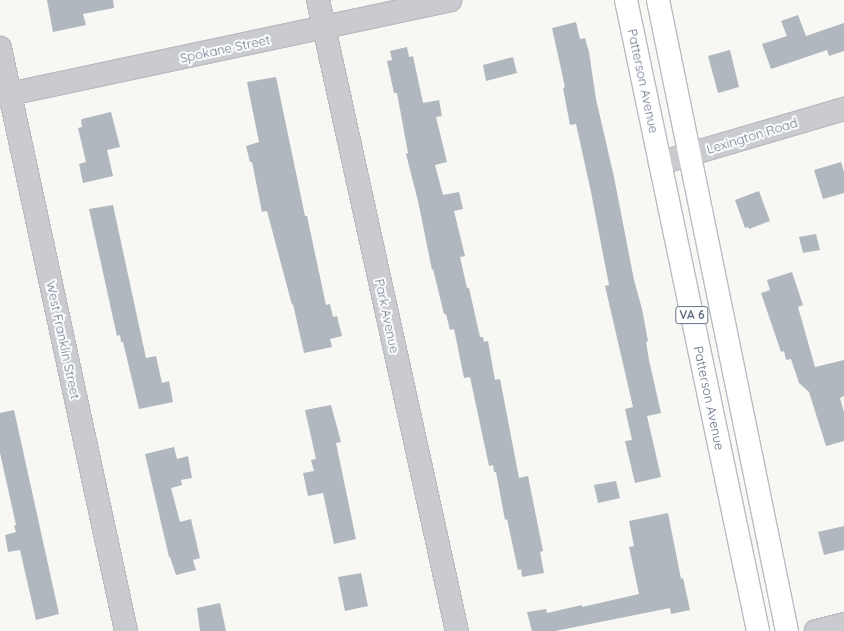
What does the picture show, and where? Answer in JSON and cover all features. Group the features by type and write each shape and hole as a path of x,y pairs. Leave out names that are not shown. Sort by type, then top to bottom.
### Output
{"main road":[{"name":"Patterson Avenue","path":"626,0 758,631"},
{"name":"VA 6","path":"658,0 787,631"}],"street":[{"name":"Park Avenue","path":"318,0 457,631"},
{"name":"Spokane Street","path":"5,95 450,0"},
{"name":"West Franklin Street","path":"0,48 5,95 126,631"},
{"name":"Lexington Road","path":"660,163 844,109"},
{"path":"816,631 844,624"}],"building":[{"path":"47,0 113,0 114,8 83,14 86,25 53,32"},
{"path":"798,15 806,36 844,23 844,51 829,56 827,50 771,69 762,44 787,36 781,21"},
{"path":"576,22 580,39 585,38 589,52 596,99 614,177 634,280 642,309 648,341 646,342 649,360 661,413 647,416 661,477 635,483 625,441 632,440 625,409 633,407 605,286 609,285 591,192 576,124 570,125 563,88 565,87 552,28"},
{"path":"407,47 409,57 413,56 423,103 439,100 442,116 436,117 447,162 435,165 443,195 459,192 463,209 454,211 465,256 460,257 467,288 469,288 480,337 483,337 484,342 488,341 495,380 500,379 519,478 528,476 543,551 540,552 544,573 522,577 521,569 518,570 507,519 505,520 496,472 494,472 493,465 489,466 470,377 464,378 454,329 450,330 446,314 444,314 433,269 432,270 418,201 406,154 408,153 397,93 394,93 387,61 392,60 390,51"},
{"path":"730,50 739,87 718,93 708,56"},
{"path":"513,57 517,73 486,81 483,65"},
{"path":"276,77 305,216 307,216 326,305 330,304 333,317 337,316 342,336 330,339 332,347 304,353 293,304 292,305 267,211 262,212 252,162 250,162 246,146 259,142 247,82"},
{"path":"111,112 120,147 107,150 113,176 83,183 79,164 86,162 78,128 82,127 82,119"},
{"path":"841,162 844,172 844,193 823,199 814,170"},
{"path":"759,191 770,221 749,229 748,227 745,228 735,200"},
{"path":"113,205 146,358 156,356 162,383 169,381 173,402 139,409 123,342 121,342 120,335 117,336 89,209"},
{"path":"816,234 820,250 803,253 799,237"},
{"path":"792,272 803,305 798,307 815,367 844,360 844,396 840,398 844,412 844,441 826,446 809,392 799,383 791,359 786,360 784,351 781,352 761,293 770,290 767,280"},
{"path":"331,405 341,442 336,443 356,539 334,544 323,493 308,496 303,473 314,471 311,460 316,459 305,410"},
{"path":"14,410 59,614 36,620 20,550 8,552 5,535 16,532 14,526 16,525 0,453 0,413"},
{"path":"174,447 177,459 188,456 192,478 181,480 182,485 171,488 180,522 191,519 200,558 193,560 196,570 176,575 169,557 145,454"},
{"path":"616,481 620,498 598,503 594,485"},
{"path":"668,513 681,579 683,578 690,610 671,614 670,608 555,631 532,631 527,612 546,609 547,613 582,605 582,607 639,594 629,547 634,546 629,521"},
{"path":"844,526 844,550 824,555 818,532"},
{"path":"361,573 368,606 345,611 338,577"},
{"path":"220,603 226,631 200,631 197,608"}]}
